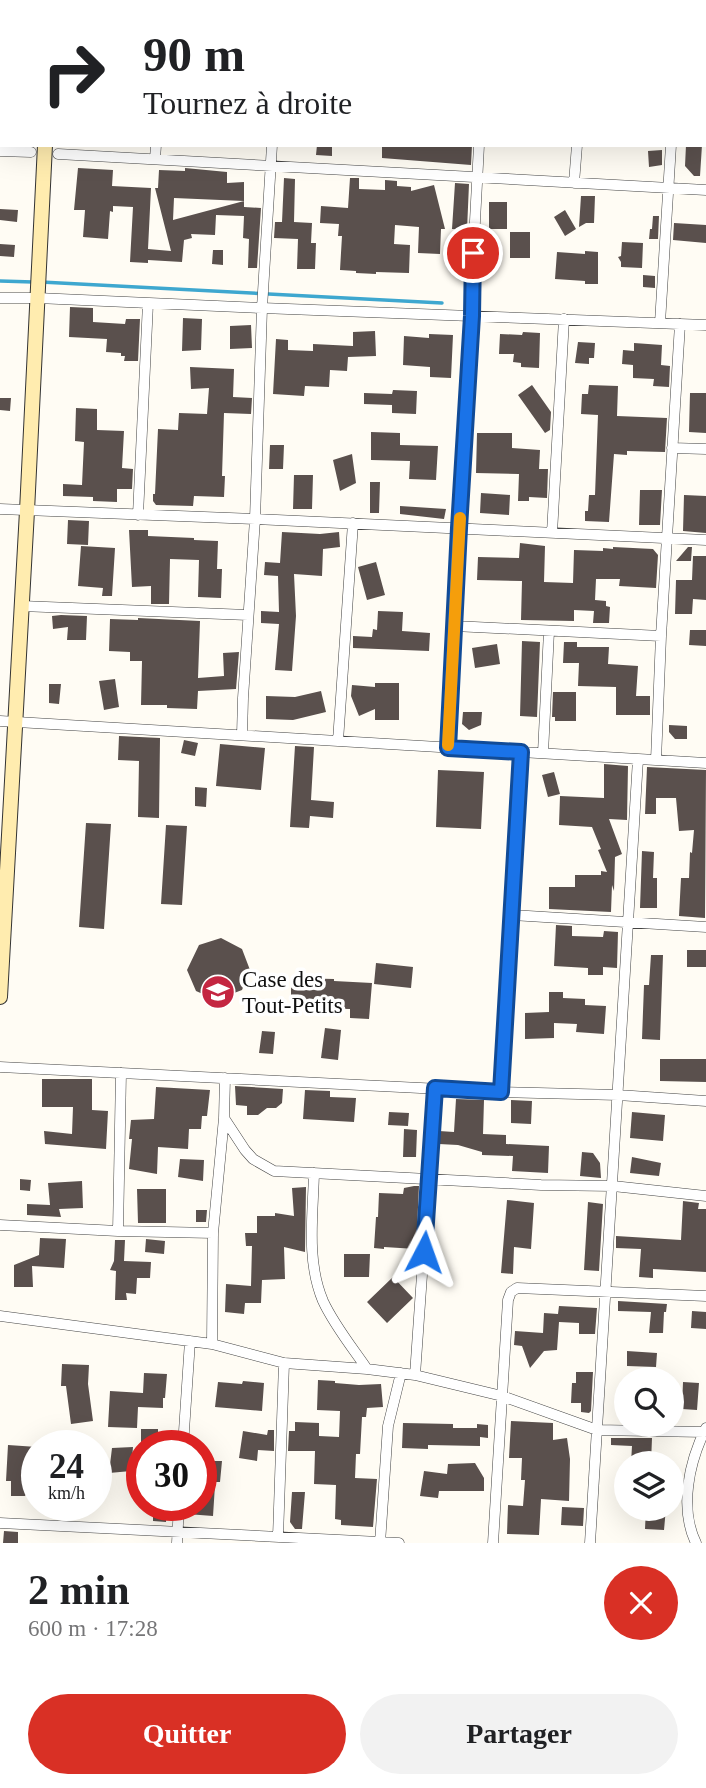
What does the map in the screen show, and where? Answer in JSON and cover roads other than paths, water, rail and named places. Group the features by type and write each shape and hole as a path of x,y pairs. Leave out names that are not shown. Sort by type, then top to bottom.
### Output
{"main road":[{"path":"0,998 7,721 21,606 45,147"}],"street":[{"path":"155,159 156,147"},
{"path":"242,735 272,147"},
{"path":"448,748 479,147"},
{"path":"575,183 576,147"},
{"path":"660,323 671,147"},
{"path":"0,151 31,152"},
{"path":"58,154 706,190"},
{"path":"0,298 706,325"},
{"path":"138,515 148,303"},
{"path":"552,533 564,319"},
{"path":"656,760 680,324"},
{"path":"672,447 706,449"},
{"path":"0,509 706,540"},
{"path":"338,741 353,523"},
{"path":"21,606 248,615"},
{"path":"454,626 661,636"},
{"path":"543,753 549,631"},
{"path":"7,721 706,763"},
{"path":"501,1092 521,752"},
{"path":"590,1543 638,759"},
{"path":"512,915 706,926"},
{"path":"0,1067 706,1101"},
{"path":"118,1231 121,1073"},
{"path":"212,1344 214,1233 225,1078"},
{"path":"415,1375 435,1088"},
{"path":"224,1118 245,1150 274,1171 541,1185 612,1186 706,1196"},
{"path":"314,1173 312,1255 317,1281 331,1316 367,1369"},
{"path":"0,1225 214,1233"},
{"path":"494,1543 508,1300 511,1292 517,1288 706,1296"},
{"path":"0,1316 212,1344 284,1363 415,1375 502,1396 597,1430 705,1430 691,1469 688,1496 691,1531 696,1543"},
{"path":"184,1430 190,1341"},
{"path":"278,1537 284,1363"},
{"path":"380,1543 388,1426 401,1373"},
{"path":"0,1523 177,1538 278,1537 399,1543"}],"waterway":[{"path":"0,281 33,282"},
{"path":"41,282 442,303"}],"place":[{"name":"Case des Tout-Petits","path":"218,992"}]}
